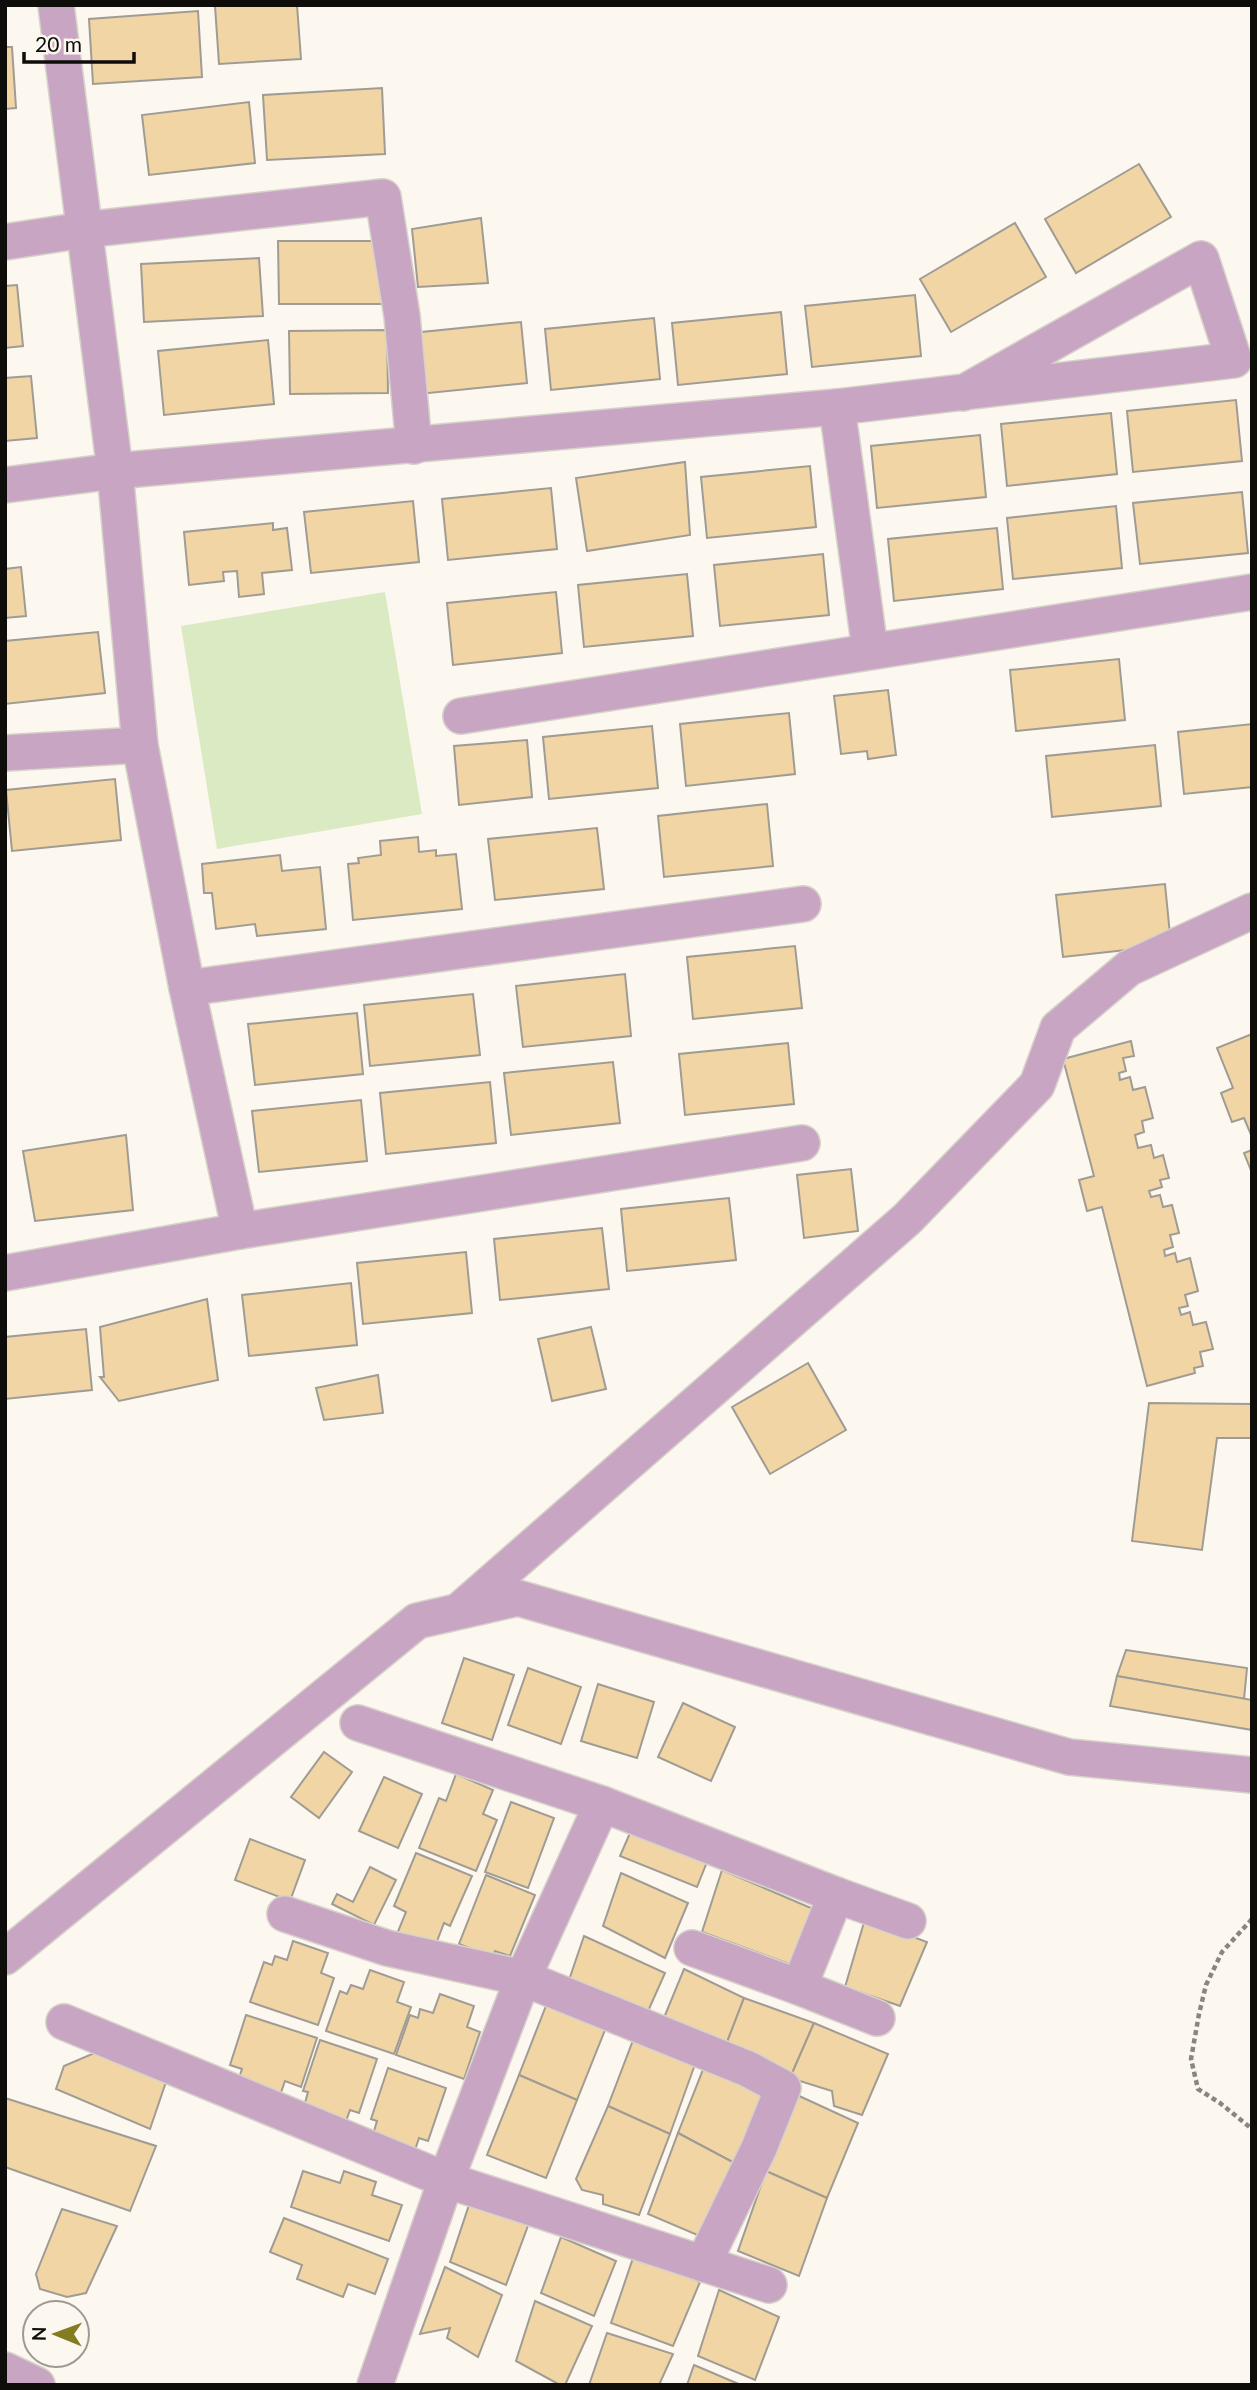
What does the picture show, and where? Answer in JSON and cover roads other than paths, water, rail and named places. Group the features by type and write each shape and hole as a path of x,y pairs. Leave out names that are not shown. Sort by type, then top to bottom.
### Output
{"street":[{"path":"56,5 115,471 140,745 187,988 240,1231"},
{"path":"5,242 83,230 383,197 402,316 414,446"},
{"path":"5,485 115,471 836,407 963,393 1234,360 1201,259 963,393"},
{"path":"836,407 870,650"},
{"path":"461,716 1252,592"},
{"path":"5,753 140,745"},
{"path":"187,988 803,904"},
{"path":"457,1613 907,1219 1037,1085 1058,1028 1129,968 1252,911"},
{"path":"5,1273 240,1231 802,1143"},
{"path":"5,1957 417,1621 518,1598 1069,1757 1252,1775"},
{"path":"358,1723 602,1804 908,1921"},
{"path":"375,2385 446,2180 523,1978 602,1804"},
{"path":"799,1987 836,1895"},
{"path":"285,1914 387,1948 523,1978 748,2068 783,2088 759,2148 703,2264"},
{"path":"692,1948 877,2018"},
{"path":"64,2022 446,2180 769,2285"},
{"path":"5,2370 37,2385"}]}
